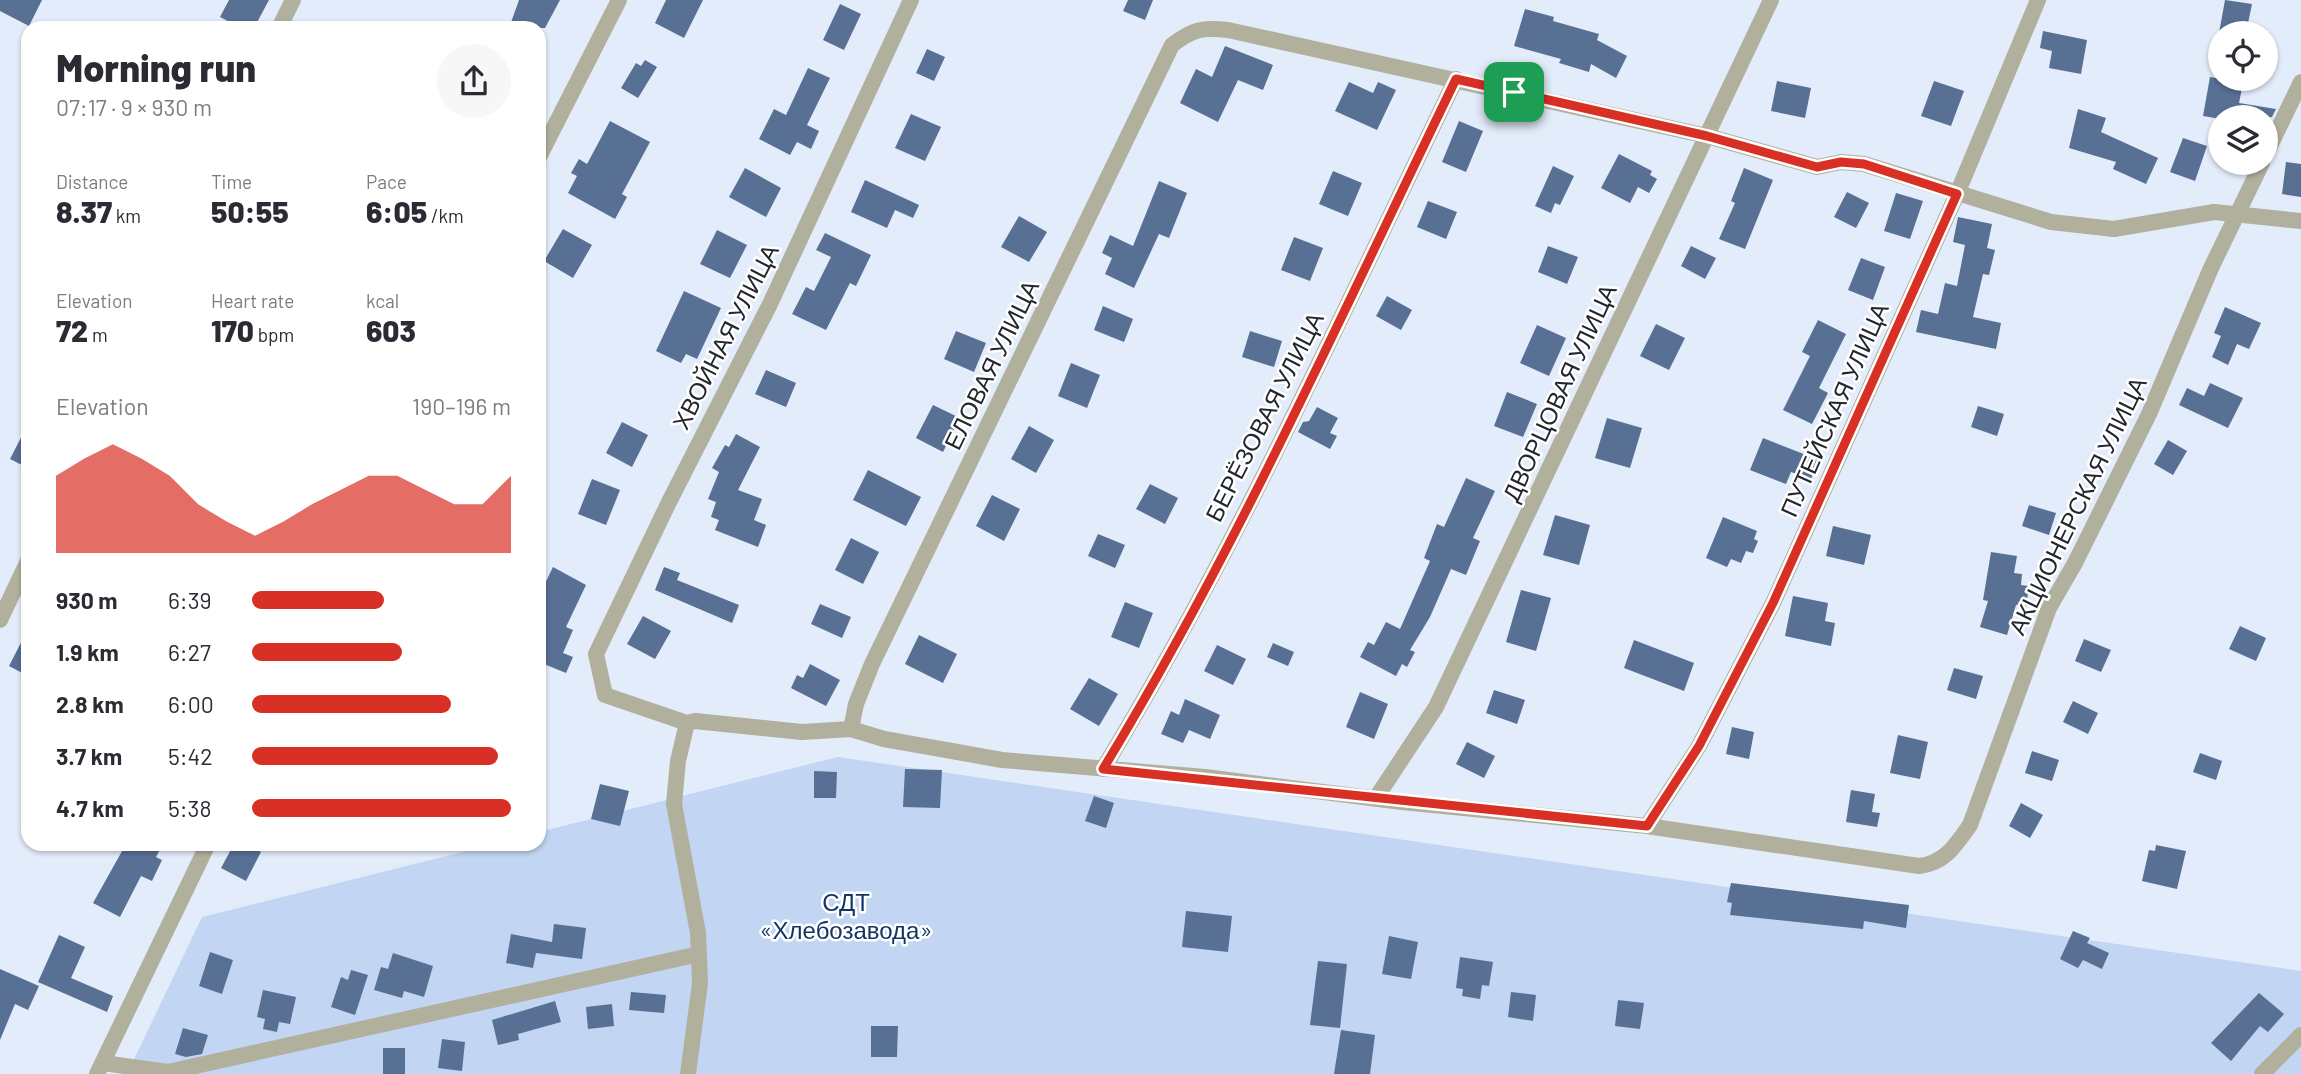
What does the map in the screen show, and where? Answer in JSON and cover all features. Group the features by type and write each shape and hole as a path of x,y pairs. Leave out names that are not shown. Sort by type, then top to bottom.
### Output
{"street":[{"path":"282,21 293,0"},
{"path":"546,142 619,0"},
{"name":"ХВОЙНАЯ УЛИЦА","path":"687,723 605,695 596,654 669,502 770,304 911,0"},
{"name":"ДВОРЦОВАЯ УЛИЦА","path":"1376,798 1436,707 1771,0"},
{"name":"ПУТЕЙСКАЯ УЛИЦА","path":"1647,826 1699,746 1773,603 1957,194 2038,0"},
{"name":"ЕЛОВАЯ УЛИЦА","path":"851,729 856,704 877,652 1172,45 1191,30 1203,27 1456,79"},
{"path":"1456,79 1707,136 1817,167 1841,162 1864,164 2051,222 2114,229 2214,212 2301,220"},
{"name":"БЕРЁЗОВАЯ УЛИЦА","path":"1103,769 1171,654 1456,79"},
{"path":"2278,129 2301,82"},
{"name":"АКЦИОНЕРСКАЯ УЛИЦА","path":"1647,826 1919,866 1933,864 1953,849 1970,825 2049,608 2076,563 2149,414 2256,175"},
{"path":"0,620 21,576"},
{"path":"688,1074 700,983 698,933 674,804 678,761 687,723 695,721 802,732 851,729 884,739 1002,760 1205,777 1647,826"},
{"path":"205,851 100,1068 168,1072 699,954"},
{"path":"2262,1074 2301,1035"}],"green space":[{"name":"СДТ «Хлебозавода»","path":"838,757 2301,971 2301,1074 127,1074 202,917 466,851 546,851 546,830"}],"building":[{"path":"0,0 42,0 32,21 21,22 0,11"},
{"path":"229,0 269,0 258,21 228,21 220,17"},
{"path":"519,0 560,0 546,26 546,21 512,21"},
{"path":"666,0 703,0 684,38 655,23"},
{"path":"1128,0 1153,0 1145,20 1123,11"},
{"path":"2225,0 2252,4 2248,21 2221,21"},
{"path":"840,4 861,14 844,50 823,40"},
{"path":"1525,9 1554,17 1553,21 1599,34 1597,40 1627,56 1616,78 1591,64 1589,72 1559,63 1561,59 1514,46"},
{"path":"2043,31 2087,40 2081,74 2049,68 2052,51 2040,48"},
{"path":"1225,46 1273,65 1263,90 1238,80 1218,122 1180,103 1196,69 1212,77"},
{"path":"927,49 945,57 934,81 916,73"},
{"path":"645,60 657,67 638,98 621,88 636,63 641,66"},
{"path":"808,68 830,78 807,125 819,131 811,149 797,142 790,155 759,139 774,109 786,115"},
{"path":"1777,81 1811,88 1805,118 1771,111"},
{"path":"1934,81 1964,91 1951,126 1921,116"},
{"path":"1349,82 1373,93 1378,82 1396,90 1377,130 1335,111"},
{"path":"2208,88 2208,91 2241,91 2239,103 2251,105 2208,105 2208,117 2203,116"},
{"path":"2078,109 2106,118 2101,132 2158,158 2146,184 2113,169 2116,162 2069,148"},
{"path":"911,114 941,127 925,161 895,148"},
{"path":"610,121 650,142 622,194 627,197 615,219 568,193 577,176 571,173 579,159 587,164"},
{"path":"1459,121 1483,131 1466,172 1442,162"},
{"path":"2183,138 2207,146 2195,181 2170,172"},
{"path":"1619,154 1652,171 1650,175 1657,179 1649,193 1638,187 1630,203 1601,188"},
{"path":"2286,162 2301,164 2301,197 2282,194"},
{"path":"1553,166 1574,176 1560,205 1555,203 1551,213 1535,206"},
{"path":"745,168 781,188 766,217 729,197"},
{"path":"1744,168 1773,180 1745,249 1719,239 1735,203 1731,201"},
{"path":"1333,171 1362,183 1348,216 1319,204"},
{"path":"865,180 919,205 913,218 895,210 887,228 851,212"},
{"path":"1159,181 1187,193 1169,238 1159,234 1134,288 1105,274 1112,258 1102,253 1110,235 1133,246"},
{"path":"1847,192 1869,203 1856,228 1834,217"},
{"path":"1896,193 1923,201 1910,239 1884,231"},
{"path":"1428,201 1457,212 1446,239 1417,227"},
{"path":"1019,216 1047,232 1029,262 1001,247"},
{"path":"1958,217 1992,224 1987,248 1995,250 1989,275 1983,274 1973,317 2001,323 1996,349 1916,332 1921,310 1938,314 1945,283 1957,286 1965,245 1953,242"},
{"path":"563,229 592,245 573,278 546,262"},
{"path":"717,230 747,245 730,278 700,264"},
{"path":"825,233 871,255 856,286 850,283 826,330 792,314 806,287 814,291 831,257 816,250"},
{"path":"1294,237 1323,248 1310,281 1281,270"},
{"path":"1548,246 1578,257 1567,284 1538,272"},
{"path":"1691,246 1716,258 1705,279 1681,266"},
{"path":"1861,258 1885,267 1873,300 1848,290"},
{"path":"684,291 721,308 697,359 686,354 681,363 656,351"},
{"path":"1387,296 1412,310 1401,330 1376,316"},
{"path":"1103,306 1133,319 1124,342 1094,330"},
{"path":"2225,307 2261,323 2249,349 2237,344 2228,365 2212,357 2221,336 2214,333"},
{"path":"1818,320 1846,334 1819,388 1828,393 1812,424 1783,410 1810,356 1802,352"},
{"path":"1656,324 1685,338 1669,370 1640,356"},
{"path":"1537,325 1566,338 1549,376 1520,363"},
{"path":"956,331 986,343 974,372 944,359"},
{"path":"1250,331 1282,341 1274,367 1242,357"},
{"path":"1071,363 1100,375 1087,408 1058,396"},
{"path":"766,370 796,383 786,407 755,394"},
{"path":"2210,383 2243,398 2228,428 2179,405 2187,388 2204,396"},
{"path":"1507,392 1537,404 1523,437 1494,426"},
{"path":"933,405 960,418 943,452 916,438"},
{"path":"1978,406 2004,414 1997,436 1971,427"},
{"path":"1317,407 1338,418 1330,433 1337,436 1330,449 1298,432 1303,422 1309,421"},
{"path":"1607,418 1642,428 1630,468 1595,458"},
{"path":"622,422 648,435 632,467 606,453"},
{"path":"1029,426 1054,440 1036,473 1011,459"},
{"path":"736,434 760,447 738,490 762,499 754,520 766,525 758,547 715,530 719,520 711,517 716,502 708,499 719,472 712,468 725,445 729,447"},
{"path":"21,438 21,464 10,459"},
{"path":"1763,438 1819,460 1811,479 1791,472 1786,484 1750,470"},
{"path":"2168,440 2187,451 2173,475 2154,464"},
{"path":"868,470 921,497 906,526 853,500"},
{"path":"1466,478 1495,491 1473,538 1480,541 1466,575 1451,569 1430,617 1410,650 1415,652 1407,667 1402,664 1396,676 1360,657 1368,642 1374,645 1386,622 1400,629 1430,561 1424,558 1437,524 1444,527"},
{"path":"592,479 620,490 606,525 578,514"},
{"path":"1150,484 1178,498 1165,524 1136,509"},
{"path":"992,495 1020,509 1004,541 976,526"},
{"path":"2029,505 2056,513 2049,535 2022,526"},
{"path":"1555,515 1590,525 1579,565 1543,555"},
{"path":"1723,517 1757,531 1754,539 1758,541 1753,553 1746,551 1741,563 1731,559 1727,567 1706,558"},
{"path":"1833,526 1871,535 1864,565 1826,556"},
{"path":"1098,534 1125,545 1115,568 1088,556"},
{"path":"851,538 879,552 863,584 835,570"},
{"path":"1991,552 2017,556 2014,573 2022,574 2021,585 2029,586 2026,607 2016,605 2007,635 1980,627 1988,601 1983,600"},
{"path":"553,567 586,585 566,627 573,630 563,653 573,657 566,673 546,665 546,582"},
{"path":"664,567 680,573 677,580 739,605 732,623 655,590"},
{"path":"1521,590 1551,598 1536,651 1506,642"},
{"path":"1793,596 1828,603 1825,621 1835,623 1831,646 1785,636"},
{"path":"1125,602 1153,613 1139,648 1111,637"},
{"path":"820,604 851,617 842,638 811,624"},
{"path":"643,616 671,631 655,659 627,644"},
{"path":"2240,626 2266,638 2256,661 2229,649"},
{"path":"919,635 957,654 943,683 905,664"},
{"path":"2084,639 2111,650 2101,672 2075,661"},
{"path":"1634,640 1694,663 1684,691 1624,668"},
{"path":"21,643 21,672 9,666"},
{"path":"1273,643 1294,652 1288,666 1267,657"},
{"path":"1217,645 1246,659 1233,685 1204,671"},
{"path":"810,664 840,680 826,706 791,688 797,675 803,678"},
{"path":"1954,668 1983,676 1976,699 1947,690"},
{"path":"1089,678 1118,694 1099,726 1070,709"},
{"path":"1494,690 1525,700 1517,724 1486,713"},
{"path":"1360,692 1388,704 1374,739 1346,727"},
{"path":"1185,699 1220,715 1210,739 1189,730 1183,743 1161,734 1171,711 1179,715"},
{"path":"2073,701 2098,713 2088,734 2063,722"},
{"path":"1732,727 1754,732 1749,759 1726,754"},
{"path":"1898,735 1928,742 1920,779 1890,773"},
{"path":"1467,742 1495,756 1484,778 1456,764"},
{"path":"2032,751 2059,760 2052,781 2025,773"},
{"path":"2200,753 2222,761 2216,780 2193,772"},
{"path":"905,769 942,770 940,808 903,807"},
{"path":"814,771 837,772 836,798 814,798"},
{"path":"600,784 629,791 620,826 591,819"},
{"path":"1851,790 1875,794 1872,812 1880,813 1877,827 1846,822"},
{"path":"1094,796 1114,803 1106,828 1085,821"},
{"path":"2021,803 2043,815 2030,838 2009,826"},
{"path":"2156,845 2186,851 2177,889 2142,881 2149,850 2155,851"},
{"path":"122,851 159,851 156,857 162,860 152,881 141,876 120,917 93,903"},
{"path":"230,851 261,852 246,881 221,868"},
{"path":"1731,883 1909,905 1906,928 1864,921 1863,929 1730,915 1732,903 1727,902"},
{"path":"1186,911 1232,916 1228,952 1182,947"},
{"path":"554,924 586,928 582,959 536,953 533,968 506,963 511,934 552,942"},
{"path":"2073,931 2090,938 2087,943 2109,953 2102,969 2083,960 2078,968 2060,959"},
{"path":"59,935 85,947 71,978 113,996 107,1012 38,982"},
{"path":"1389,936 1418,942 1411,979 1382,974"},
{"path":"210,952 233,960 222,994 199,986"},
{"path":"393,953 433,966 424,997 404,991 402,998 374,990 381,967 388,969"},
{"path":"1460,957 1493,962 1489,986 1482,985 1480,999 1462,996 1463,989 1456,988"},
{"path":"1318,961 1347,964 1340,1028 1310,1025"},
{"path":"0,969 39,986 28,1010 15,1004 0,1040"},
{"path":"351,970 368,975 355,1015 331,1007 341,977 348,980"},
{"path":"263,990 296,997 290,1024 279,1022 277,1032 263,1029 265,1019 257,1017"},
{"path":"631,992 666,995 664,1013 629,1010"},
{"path":"1511,992 1536,995 1533,1021 1508,1017"},
{"path":"2259,993 2284,1014 2268,1032 2260,1026 2231,1061 2211,1043"},
{"path":"1618,1000 1644,1003 1640,1029 1615,1026"},
{"path":"555,1001 561,1022 518,1034 519,1040 498,1045 492,1020"},
{"path":"612,1004 614,1026 588,1029 586,1007"},
{"path":"871,1026 898,1026 897,1057 871,1057"},
{"path":"183,1028 208,1035 202,1054 186,1057 175,1054"},
{"path":"1341,1030 1375,1035 1370,1074 1334,1074"},
{"path":"442,1039 465,1042 462,1071 438,1068"},
{"path":"383,1048 405,1048 405,1074 383,1074"}],"route":[{"path":"1456,79 1514,92 1707,136 1817,167 1841,162 1864,164 1957,194 1773,603 1699,746 1647,826 1402,802 1205,777 1103,769 1165,666 1314,371 1456,79"}]}
